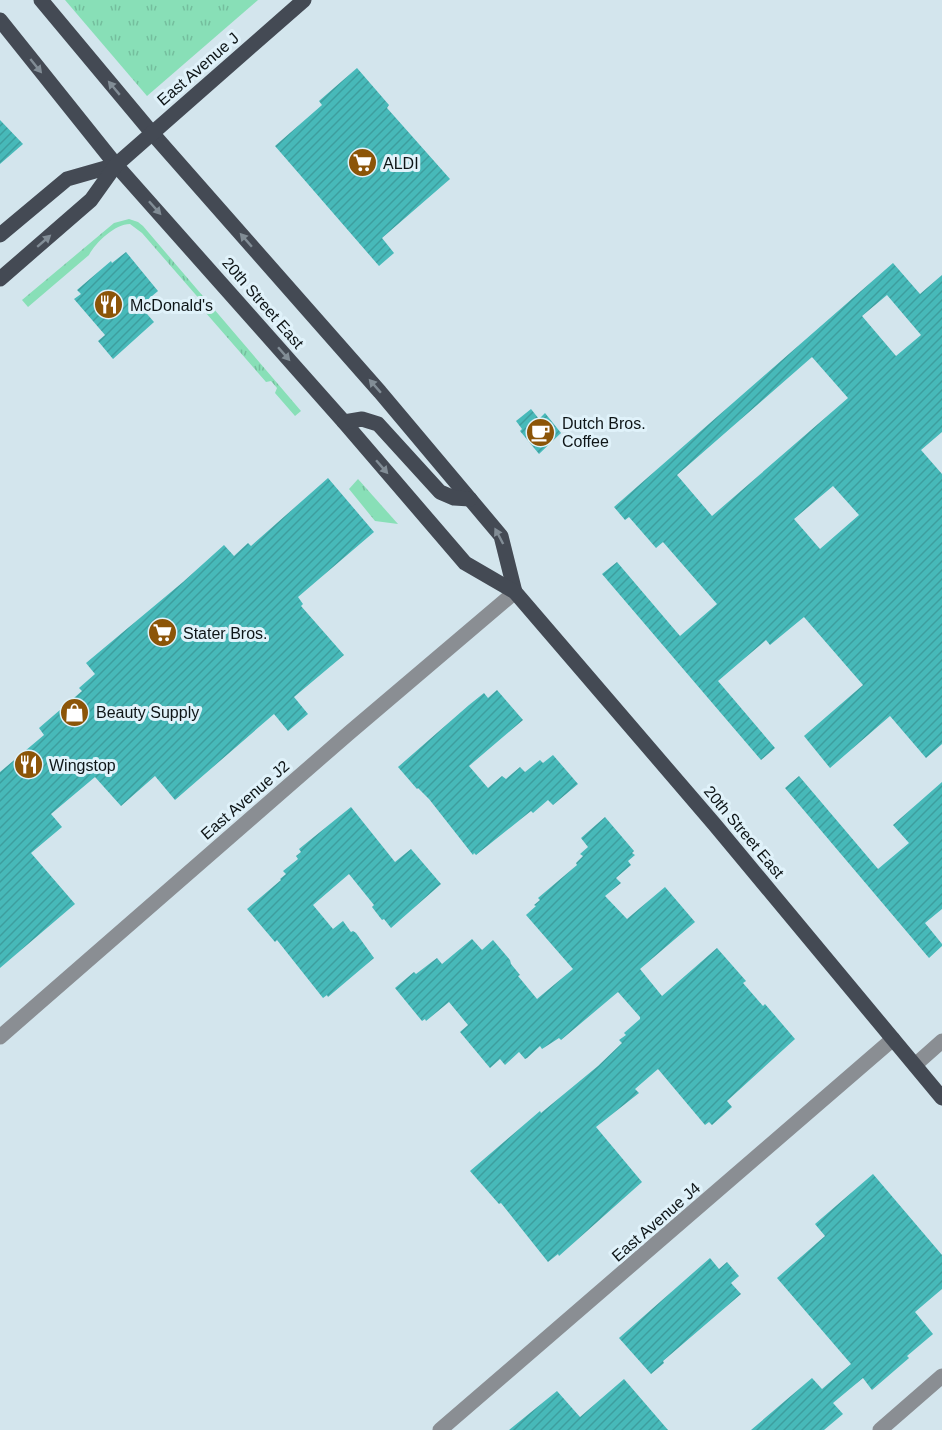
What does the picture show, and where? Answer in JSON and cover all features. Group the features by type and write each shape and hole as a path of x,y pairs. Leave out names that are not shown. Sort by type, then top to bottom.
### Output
{"main road":[{"name":"20th Street East","path":"41,0 152,133 380,392 501,536 515,592"},
{"name":"East Avenue J","path":"0,279 91,200 116,165 304,0"},
{"name":"20th Street East","path":"0,20 116,165 344,422 465,564 515,592 942,1098"},
{"name":"East Avenue J","path":"0,235 67,179 116,165"},
{"path":"344,422 362,419 378,424 441,492 453,498 470,499"}],"street":[{"name":"East Avenue J2","path":"0,1037 349,733 515,592"},
{"name":"East Avenue J4","path":"440,1430 893,1039"},
{"path":"915,1065 942,1041"},
{"path":"881,1430 942,1376"}],"green space":[{"path":"65,0 258,0 147,96"},
{"path":"129,219 143,226 301,411 295,416 275,393 277,388 271,381 266,382 199,305 202,302 142,233 130,224 118,227 106,235 89,255 28,307 22,300 114,223"},
{"path":"358,479 398,524 375,521 349,489"}],"building":[{"name":"ALDI","path":"357,68 389,105 387,108 450,179 382,238 394,253 379,266 275,146 322,105 319,101"},
{"path":"0,120 23,144 0,164"},
{"name":"McDonald's","path":"126,252 158,291 140,306 154,322 113,359 98,341 105,335 74,299 81,294 77,290 111,261 112,263"},
{"path":"893,263 920,294 942,275 942,432 921,450 942,474 942,744 926,758 890,716 830,768 804,736 863,685 804,617 770,645 766,640 718,681 775,748 761,760 602,574 617,562 680,636 717,604 663,542 656,548 629,517 625,520 614,507","holes":["887,295 921,335 896,356 862,316","812,357 848,398 712,516 677,475","833,486 859,515 820,549 794,519"]},
{"name":"Dutch Bros. Coffee","path":"531,409 539,419 545,413 561,433 539,454 520,431 522,429 516,421"},
{"path":"328,478 374,532 298,597 303,604 301,606 344,655 294,697 308,714 288,731 274,714 175,800 155,776 121,806 95,777 51,814 62,827 31,853 75,904 0,968 0,772 44,735 39,728 82,691 79,688 95,674 86,663 224,545 234,556 248,543 251,546"},
{"path":"497,690 523,720 469,766 488,788 502,776 506,779 520,767 525,772 540,760 543,763 553,755 578,784 553,805 548,800 533,813 531,811 476,855 474,853 473,855 429,799 398,767 484,693 488,698"},
{"path":"799,776 878,869 909,843 893,825 942,782 942,909 925,923 942,946 929,958 785,788"},
{"path":"351,807 395,862 411,849 441,884 391,928 384,919 382,920 372,907 374,905 349,874 313,905 333,929 343,921 351,932 356,933 374,958 328,997 327,995 323,998 277,940 275,942 247,909 281,880 286,874 283,871 298,859 296,856 301,852 299,849"},
{"path":"605,817 635,855 628,861 631,865 616,878 621,883 605,896 627,919 665,887 695,922 640,969 662,996 717,948 746,981 743,983 763,1006 765,1004 795,1039 727,1101 732,1107 712,1125 709,1122 705,1125 658,1069 635,1089 639,1093 596,1127 642,1182 559,1256 558,1254 548,1262 501,1203 499,1204 470,1171 540,1111 541,1113 598,1066 622,1043 619,1040 640,1017 618,992 561,1040 559,1038 542,1049 540,1046 525,1059 519,1052 505,1065 500,1059 490,1068 460,1032 468,1025 449,1002 426,1021 425,1019 422,1021 395,988 414,972 416,974 437,958 442,964 472,939 482,950 493,940 537,999 573,969 526,915 536,906 534,905 540,900 538,898 577,865 576,863 583,856 580,854 588,847 581,838"},
{"path":"873,1174 942,1255 942,1289 915,1312 933,1334 872,1390 863,1378 833,1403 843,1414 824,1430 751,1430 812,1378 822,1389 851,1364 777,1278 825,1236 815,1224"},
{"path":"710,1258 719,1269 727,1262 739,1276 731,1283 741,1294 651,1374 619,1338"},
{"path":"624,1379 668,1430 509,1430 557,1391 580,1417"}],"place":[{"name":"ALDI","path":"362,163"},
{"name":"McDonald's","path":"109,305"},
{"name":"Dutch Bros. Coffee","path":"541,432"},
{"name":"Stater Bros.","path":"162,633"},
{"name":"Beauty Supply","path":"75,712"},
{"name":"Wingstop","path":"28,765"}]}
